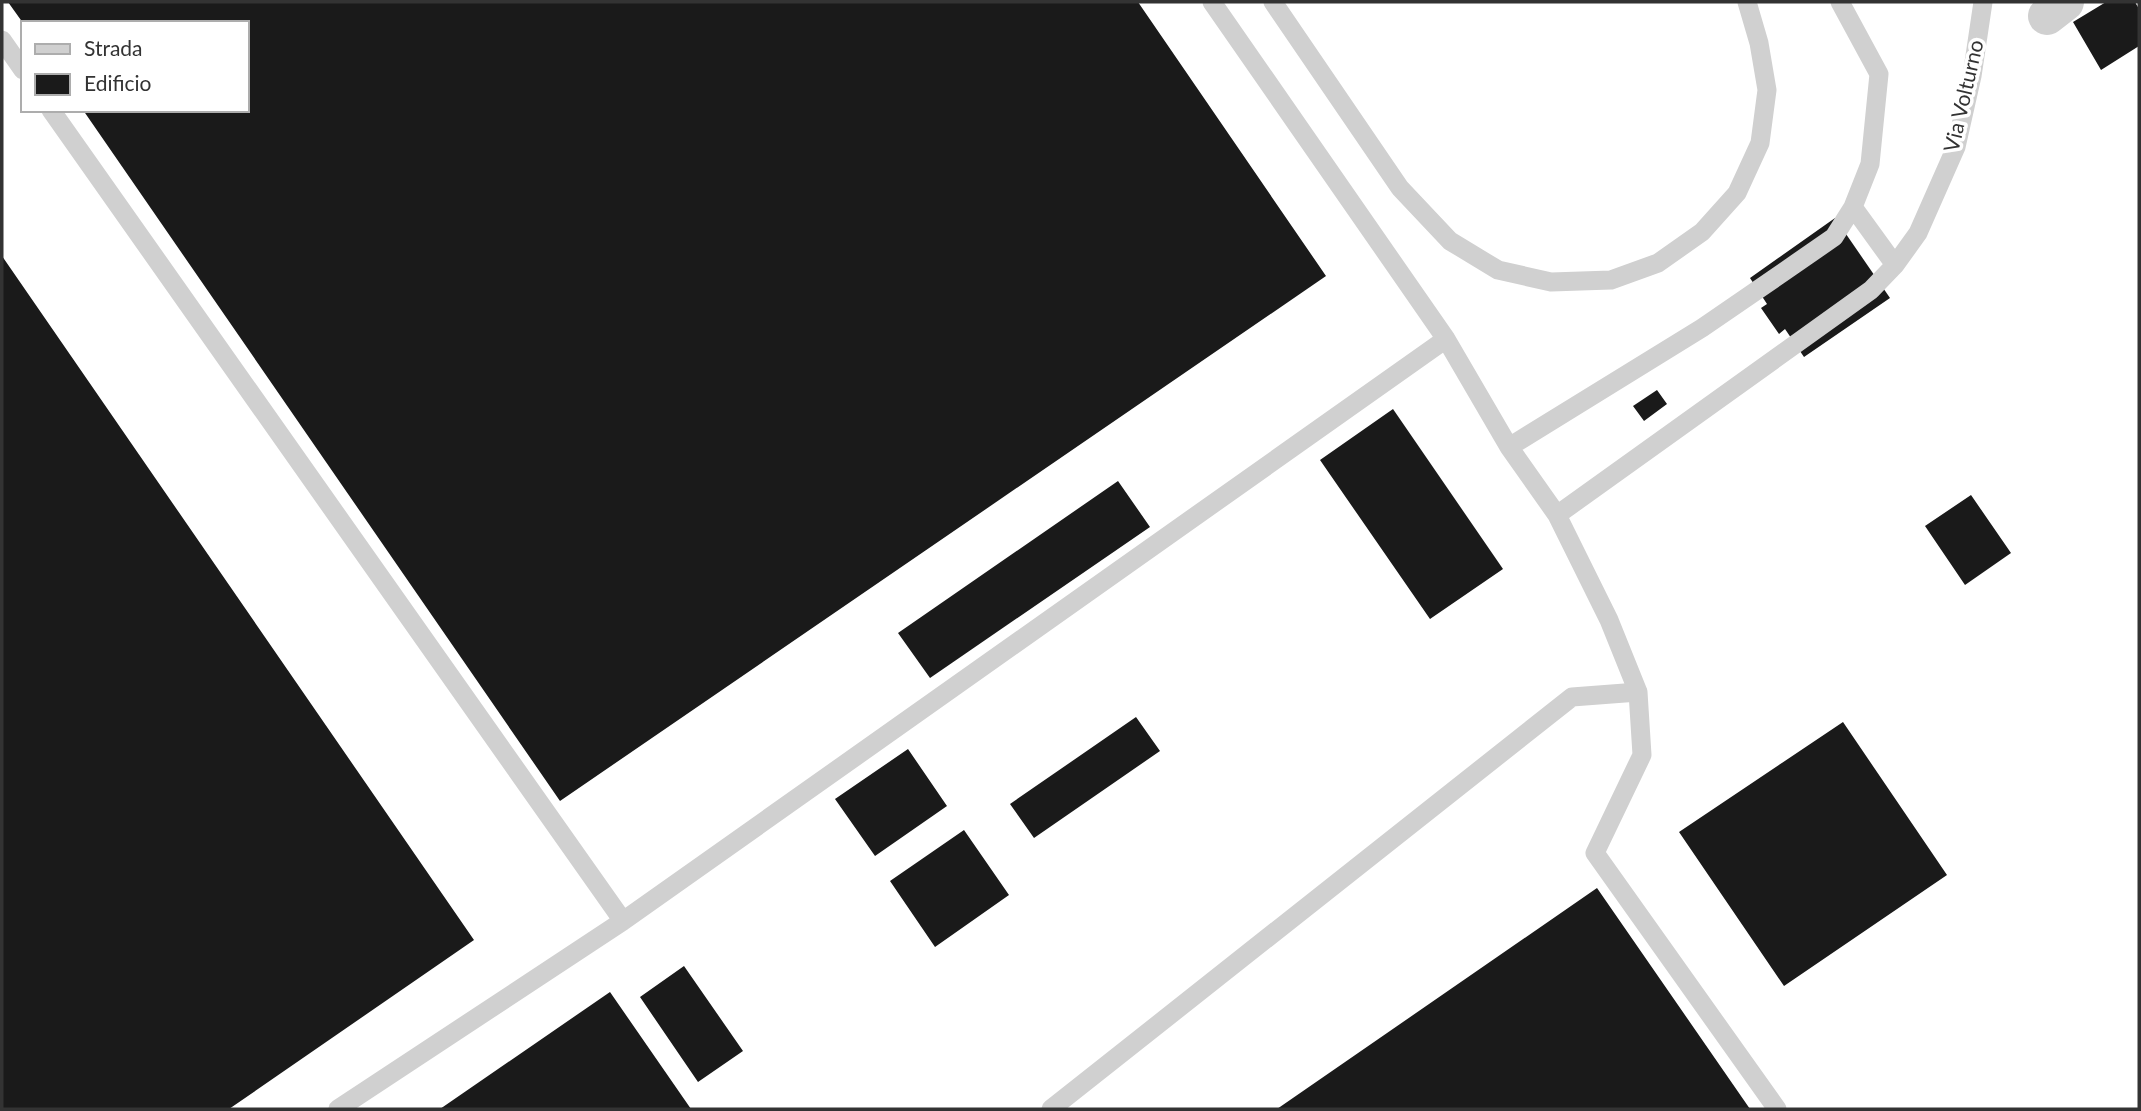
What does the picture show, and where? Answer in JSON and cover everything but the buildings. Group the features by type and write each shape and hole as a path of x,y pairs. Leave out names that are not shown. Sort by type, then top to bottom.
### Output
{"lane":[{"path":"1212,2 1447,339 1509,447 1557,515 1609,620 1639,692 1642,755 1595,853 1777,1109"},
{"path":"1273,2 1400,188 1450,241 1498,270 1551,282 1611,280 1658,263 1702,232 1737,193 1760,143 1767,90 1759,43 1747,2"},
{"path":"1509,447 1702,328 1834,237 1853,207 1870,164 1879,74 1840,2"},
{"name":"Via Volturno","path":"1557,515 1871,290 1895,265 1918,233 1956,147 1972,76 1983,2"},
{"path":"2,40 21,67"},
{"path":"52,112 623,921"},
{"path":"1853,207 1895,265"},
{"path":"338,1109 623,921 1447,339"},
{"path":"1051,1109 1572,696 1639,692"}]}
